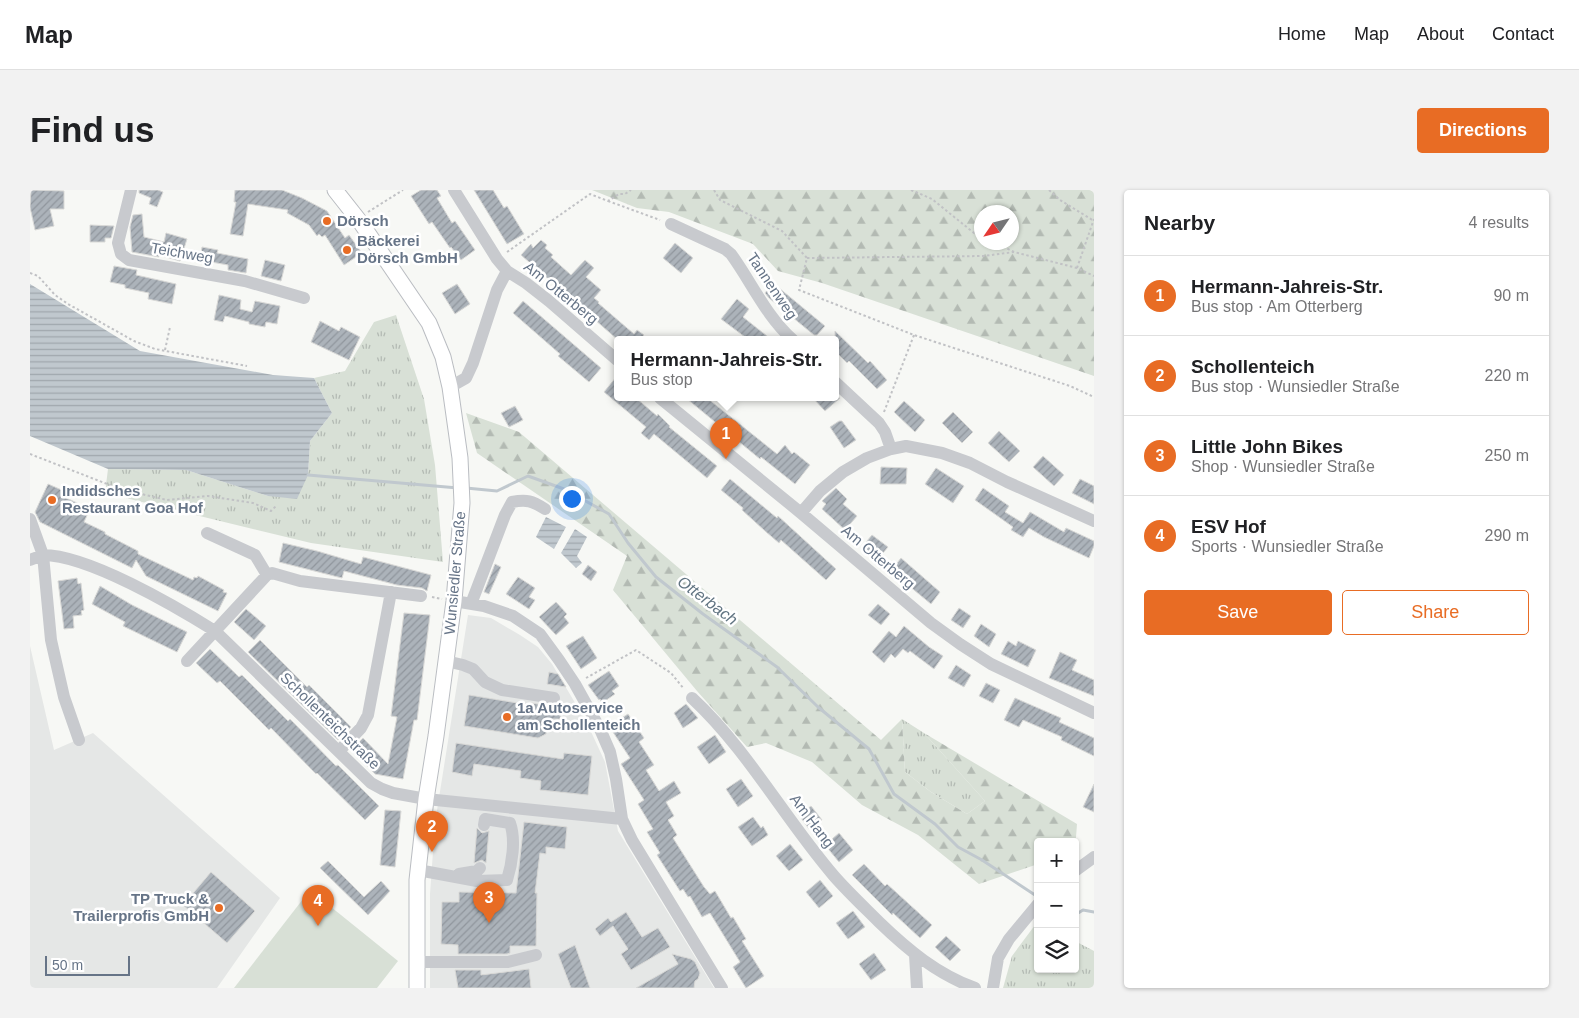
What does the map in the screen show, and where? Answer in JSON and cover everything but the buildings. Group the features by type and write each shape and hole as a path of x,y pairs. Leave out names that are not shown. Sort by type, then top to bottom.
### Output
{"main road":[{"name":"Wunsiedler Straße","path":"335,190 361,222 429,323 443,357 450,387 460,458 462,503 454,601 418,870 417,988"}],"street":[{"name":"Teichweg","path":"131,190 118,243 120,254 129,260 245,281 304,298"},
{"name":"Am Otterberg","path":"454,190 496,259 507,271 526,283 614,357"},
{"name":"Tannenweg","path":"671,224 725,249 736,262 767,312 788,336"},
{"name":"Am Otterberg","path":"450,387 466,378 473,363 497,290 507,271"},
{"path":"839,386 879,423 885,432 891,449"},
{"name":"Am Otterberg","path":"664,401 960,644 991,664 1094,713"},
{"path":"801,513 820,491 843,472 867,458 891,449 906,446 942,453 970,462 1006,482 1094,521"},
{"path":"471,604 505,515 512,502 524,500 536,503 545,509"},
{"path":"30,519 43,554 51,640 64,697 79,740"},
{"path":"207,533 254,555 267,575"},
{"path":"30,560 43,554"},
{"name":"Schollenteichstraße","path":"43,554 57,555 90,565 133,585 215,631 371,783 382,789 426,799 622,819"},
{"path":"187,660 267,575 272,572 300,582 421,596"},
{"path":"339,751 361,728 368,715 391,592"},
{"path":"454,601 484,606 513,616 540,634 575,684 600,729 610,752 628,844 718,987"},
{"path":"446,661 473,669 484,682 502,690 554,698"},
{"name":"Am Hang","path":"692,698 707,712 742,753 834,877 915,955 943,974 975,988"},
{"path":"418,870 476,881 507,880 510,870 513,831 510,823 485,819 484,825"},
{"path":"1079,868 1094,857"},
{"path":"449,876 477,871 480,868"},
{"path":"993,988 998,958 1009,939 1034,908"},
{"path":"417,962 508,962 536,955"},
{"path":"915,955 917,988"}],"path":[{"path":"357,219 403,190"},
{"path":"608,201 619,194 625,194 631,190"},
{"path":"714,190 720,200 782,231 807,258 984,256 1014,252"},
{"path":"911,190 932,199 974,232"},
{"path":"1049,190 1060,200 1094,221 1077,268"},
{"path":"496,259 590,194 671,224"},
{"path":"1010,250 1077,268 1094,276"},
{"path":"807,258 799,290 914,335 1070,386 1094,398"},
{"path":"30,273 38,276 55,295 68,304 134,341 155,349 247,366"},
{"path":"165,350 170,328"},
{"path":"879,423 914,335"},
{"path":"30,454 120,489 167,500 208,496 253,503 272,511 277,506"},
{"path":"421,596 454,601"},
{"path":"575,684 636,650 671,673 692,698"}],"shaded area":[{"path":"30,284 140,351 273,375 314,378 332,413 310,441 308,475 297,499 268,496 186,470 108,469 30,436"},
{"path":"546,517 566,527 554,549 536,537"},
{"path":"575,529 587,537 577,556 582,563 576,568 561,553"},
{"path":"468,615 491,618 538,647 552,664 587,723 605,762 618,831 714,988 430,988 430,894 435,823"},
{"path":"30,646 54,750 93,733 280,898 217,988 30,988"}],"green space":[{"path":"592,190 1090,190 1094,192 1094,376 822,283 778,271 753,244 669,212 637,208"},
{"path":"396,315 424,399 435,465 443,562 311,543 105,493 108,469 186,470 268,496 308,475 310,441 332,413 314,378 345,371 374,322"},
{"path":"466,413 519,432 881,740 902,719 905,772 931,792 967,814 985,801 924,733 1077,824 1076,838 1034,838 1034,865 979,884 918,835 862,805 812,762 766,743 747,747 697,691 613,590 627,556 477,453"},
{"path":"902,719 924,733 985,801 967,814 931,792 905,772"},
{"path":"310,890 398,961 377,988 234,988"},
{"path":"1034,926 1034,973 1079,973 1079,943 1094,951 1094,988 1003,988 1012,956"}],"waterway":[{"name":"Otterbach","path":"308,475 458,488"},
{"name":"Otterbach","path":"466,488 497,491 528,476 564,489 609,514 628,543 656,577 703,614 777,667 818,707 869,749 894,794 935,824 958,847 982,860 1034,894"},
{"name":"Otterbach","path":"1079,912 1083,910 1094,912"}],"place":[{"name":"Dörsch","path":"327,221"},
{"name":"Bäckerei Dörsch GmbH","path":"347,250"},
{"name":"Hermann-Jahreis-Str.","path":"726,459"},
{"name":"Indidsches Restaurant Goa Hof","path":"52,500"},
{"name":"1a Autoservice am Schollenteich","path":"507,717"},
{"name":"Schollenteich","path":"432,852"},
{"name":"TP Truck & Trailerprofis GmbH","path":"219,908"},
{"name":"Little John Bikes","path":"489,923"},
{"name":"ESV Hof","path":"318,926"}]}
